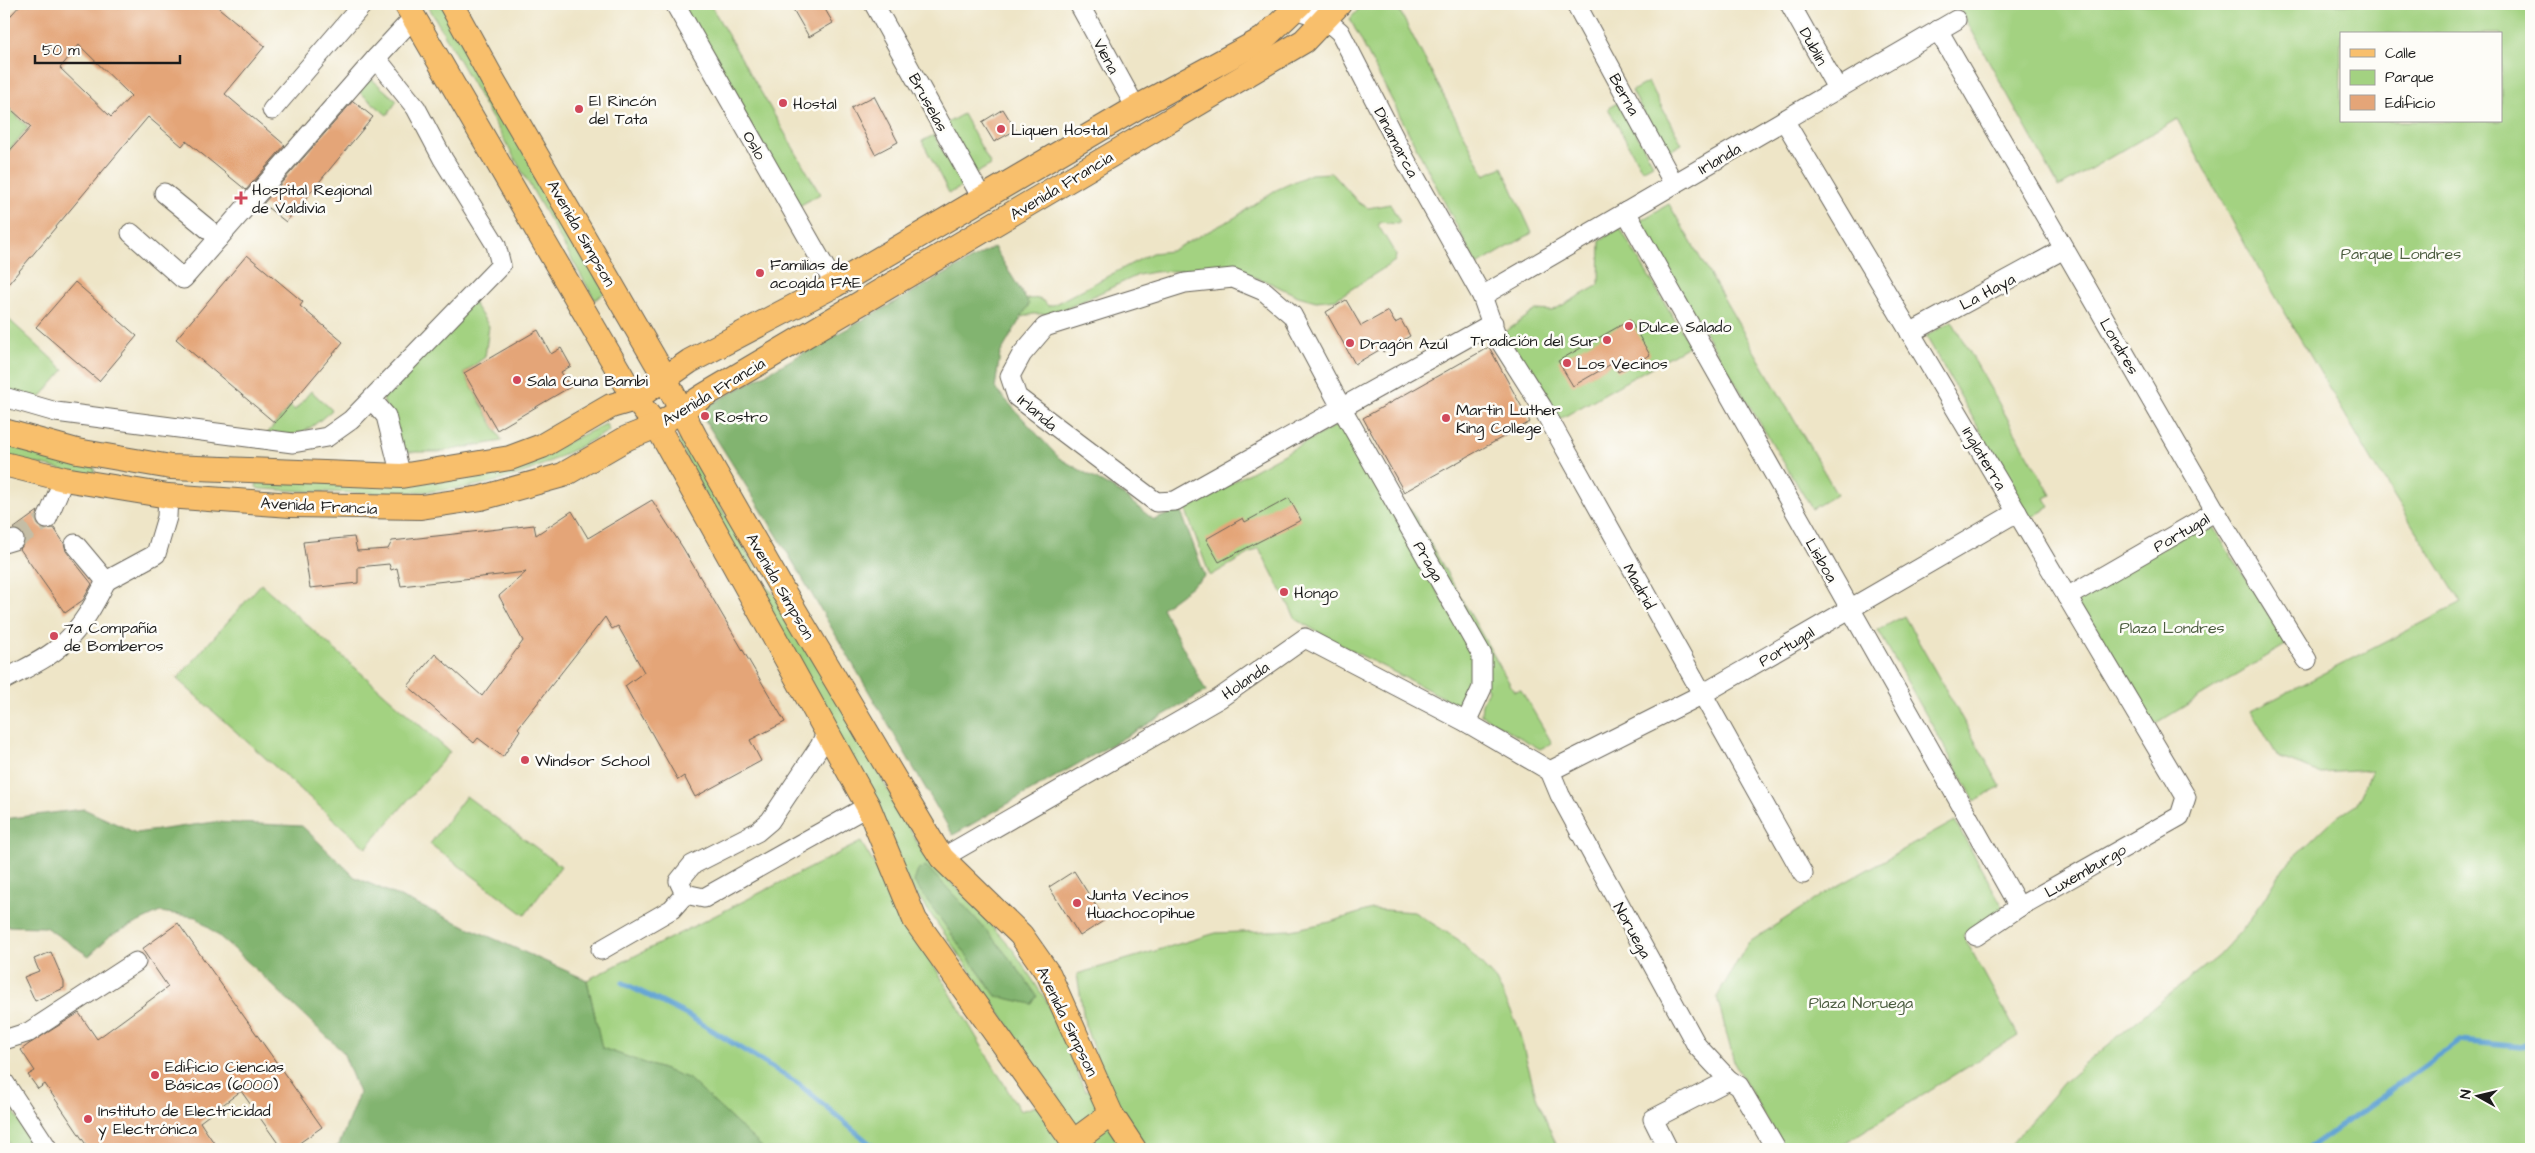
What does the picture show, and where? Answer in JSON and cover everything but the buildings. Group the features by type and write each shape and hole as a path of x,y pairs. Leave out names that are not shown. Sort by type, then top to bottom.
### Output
{"main road":[{"name":"Avenida Simpson","path":"451,4 498,91 659,367 681,411 784,591 942,858 1021,935 1049,975 1111,1114 1134,1149"},
{"name":"Avenida Francia","path":"4,431 76,451 171,467 401,476 510,458 542,446 611,406 635,399 690,361 835,285 983,200 1136,108 1263,39 1295,6"},
{"name":"Avenida Simpson","path":"409,11 635,399 657,426 827,731 868,806 915,920 1075,1145"},
{"name":"Avenida Francia","path":"4,464 64,479 168,496 291,505 382,508 451,504 563,475 627,438 657,426 1304,41 1332,11"},
{"path":"168,496 171,467"},
{"path":"1075,1145 1111,1114"}],"street":[{"path":"272,110 363,4"},
{"name":"Oslo","path":"675,4 835,285"},
{"name":"Bruselas","path":"874,4 983,200"},
{"name":"Viena","path":"1079,4 1136,108"},
{"name":"Berna","path":"1576,4 1674,184"},
{"name":"Dublín","path":"1790,4 1837,88"},
{"name":"Dinamarca","path":"1295,6 1332,11 1340,32 1405,159 1482,296"},
{"path":"131,233 183,279 376,58 409,11"},
{"name":"Irlanda","path":"1482,296 1956,20"},
{"name":"Londres","path":"1938,30 2216,511 2307,660"},
{"path":"4,397 56,412 293,444 327,437 351,420 501,265 496,245 443,159 416,108 376,58"},
{"name":"Inglaterra","path":"1784,120 2186,797"},
{"path":"164,193 219,238"},
{"name":"Lisboa","path":"1626,212 2019,907"},
{"name":"La Haya","path":"1910,332 2064,249"},
{"name":"Irlanda","path":"1341,406 1292,315 1264,291 1233,278 1184,283 1045,327 1022,354 1010,376 1016,397 1156,502 1175,501 1341,406 1492,324"},
{"name":"Madrid","path":"1482,296 1495,333 1542,407 1701,695 1803,874"},
{"path":"372,400 386,416 401,476"},
{"name":"Praga","path":"1341,406 1482,655 1482,688 1466,722"},
{"path":"47,519 64,479"},
{"path":"4,680 51,654 64,643 90,611 106,581 156,554 167,517 168,496"},
{"name":"Portugal","path":"2068,598 2216,511"},
{"name":"Portugal","path":"1550,771 1701,695 2017,512"},
{"path":"76,544 106,581"},
{"name":"Holanda","path":"942,858 1220,698 1306,638 1466,722 1550,771"},
{"path":"685,894 679,881 692,865 757,832 770,821 820,746 827,731"},
{"name":"Noruega","path":"1550,771 1560,795 1696,1046 1729,1080 1738,1086 1776,1149"},
{"name":"Luxemburgo","path":"1976,936 2019,907 2180,816 2186,797"},
{"path":"685,894 704,898 868,806"},
{"path":"601,950 672,909 685,894"},
{"path":"4,1040 29,1032 136,962"},
{"path":"1668,1149 1653,1119 1729,1080"},
{"path":"4,1082 48,1149"}],"green space":[{"path":"427,4 442,4 605,292 595,300"},
{"path":"679,4 710,4 820,194 794,209"},
{"path":"1363,4 1396,4 1485,175 1502,167 1532,233 1477,265 1350,19"},
{"name":"Parque Londres","path":"1957,4 2531,4 2531,1149 2007,1149 2064,1082 2218,956 2250,921 2284,867 2333,820 2356,805 2372,770 2321,773 2278,757 2251,711 2461,603 2374,464 2247,248 2177,119 2059,187"},
{"path":"368,76 397,101 387,115 357,90"},
{"path":"1648,82 1682,144 1666,153 1632,91"},
{"path":"1619,102 1653,164 1642,170 1608,108"},
{"path":"4,104 28,127 4,157"},
{"path":"963,114 991,165 973,175 945,124"},
{"path":"934,135 962,187 949,193 922,141"},
{"path":"1332,173 1359,203 1368,208 1390,204 1400,222 1398,224 1380,222 1378,225 1396,255 1395,261 1336,299 1316,301 1298,296 1266,281 1242,273 1190,270 1154,272 1138,275 1055,314 1033,314 1008,321 1008,306 1030,299 1040,299 1048,306 1053,305 1152,253 1171,251 1234,218 1274,191 1311,174"},
{"path":"1669,204 1837,494 1812,509 1638,222"},
{"path":"1620,228 1690,345 1560,419 1505,332 1536,310 1552,311 1599,285 1600,240"},
{"path":"994,247 1029,304 1000,354 995,388 1059,458 1119,492 1154,520 1180,509 1205,576 1162,608 1206,691 953,835 777,535 699,411"},
{"path":"470,298 489,326 485,357 464,373 502,441 439,452 397,452 382,395"},
{"path":"4,315 64,370 37,401 4,391"},
{"path":"1952,321 2051,495 2045,498 2050,507 2030,518 1926,336"},
{"path":"311,391 332,410 309,429 302,432 288,435 266,435 290,406 295,410"},
{"path":"606,424 609,431 570,452 502,480 473,486 443,490 381,493 259,489 256,487 257,482 269,481 440,481 479,476 513,468"},
{"path":"1335,426 1343,427 1477,660 1479,676 1462,707 1327,638 1296,619 1259,548 1210,576 1185,508"},
{"path":"682,438 765,585 785,606 927,860 967,898 1014,951 1047,1002 1085,1091 1106,1084 1085,1025 1077,974 1216,933 1291,930 1330,922 1372,909 1414,912 1459,940 1496,980 1517,1024 1536,1096 1558,1149 558,1149 595,1016 587,980 861,842 1020,1111 1060,1099 911,886 677,441"},
{"path":"4,445 95,468 93,477 4,456"},
{"path":"1410,508 1514,691 1521,690 1552,743 1540,749 1481,715 1482,703 1488,690 1407,509"},
{"name":"Plaza Londres","path":"2209,521 2287,644 2147,729 2069,602"},
{"path":"261,584 450,752 366,848 177,679"},
{"path":"1904,616 2001,787 1975,801 1878,630"},
{"path":"466,796 561,866 525,915 430,844"},
{"path":"84,809 136,833 215,822 302,826 355,877 587,980 602,1048 688,1078 764,1149 332,1149 339,1145 359,1093 343,1052 233,948 196,917 160,912 111,935 89,956 45,927 4,926 4,819"},
{"name":"Plaza Noruega","path":"1955,821 2003,907 1963,935 2018,1035 1835,1149 1784,1149 1734,1062 1717,997 1748,943 1820,896"},
{"path":"926,866 970,912 1012,961 1037,996 1032,1004 996,996 914,882 918,870"},
{"path":"4,1097 38,1149 13,1149 4,1135"}],"waterway":[{"path":"623,983 689,1016 799,1084 876,1149"},
{"path":"2308,1149 2460,1041 2521,1047 2531,1041"}],"tunnel":[{"path":"14,540 47,519"}],"place":[{"name":"Hostal","path":"783,103"},
{"name":"El Rincón del Tata","path":"579,109"},
{"name":"Liquen Hostal","path":"1001,129"},
{"name":"Hospital Regional de Valdivia","path":"241,198"},
{"name":"Familias de acogida FAE","path":"760,273"},
{"name":"Dulce Salado","path":"1629,326"},
{"name":"Tradición del Sur","path":"1607,340"},
{"name":"Dragón Azul","path":"1350,343"},
{"name":"Los Vecinos","path":"1567,363"},
{"name":"Sala Cuna Bambi","path":"517,380"},
{"name":"Rostro","path":"705,416"},
{"name":"Martin Luther King College","path":"1446,418"},
{"name":"Hongo","path":"1284,592"},
{"name":"7a Compañía de Bomberos","path":"54,636"},
{"name":"Windsor School","path":"525,760"},
{"name":"Junta Vecinos Huachocopihue","path":"1077,903"},
{"name":"Edificio Ciencias Básicas (6000)","path":"155,1075"},
{"name":"Instituto de Electricidad y Electrónica","path":"88,1119"}]}
